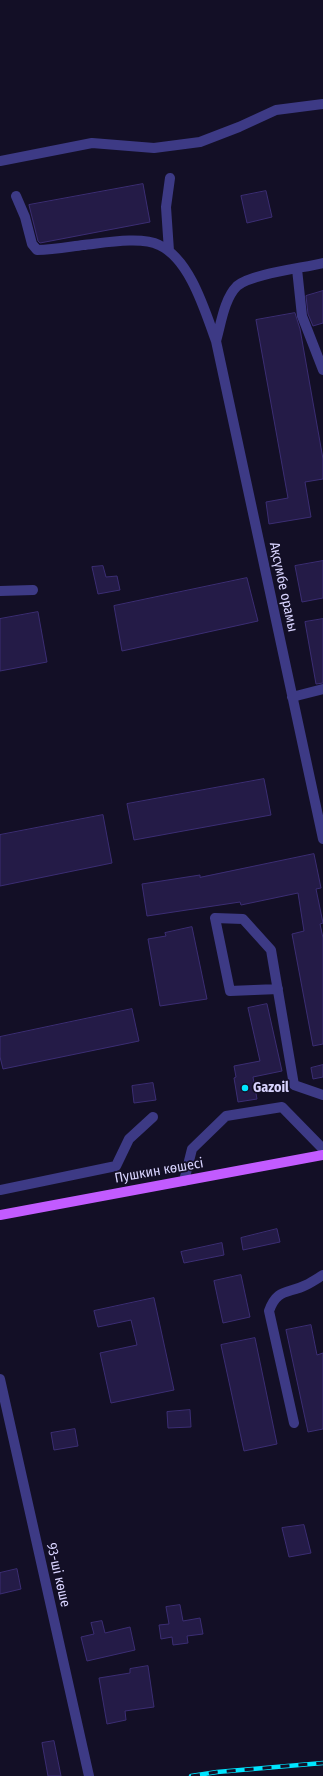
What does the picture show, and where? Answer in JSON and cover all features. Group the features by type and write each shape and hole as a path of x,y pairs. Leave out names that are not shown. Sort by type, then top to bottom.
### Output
{"main road":[{"name":"Пушкин көшесі","path":"0,1215 323,1155"}],"lane":[{"path":"0,161 92,143 154,148 200,142 239,128 276,110 323,104"},
{"path":"169,250 166,207 170,178"},
{"path":"16,196 25,217 32,244 38,250 132,240 158,244 169,250"},
{"name":"Ақсүмбе орамы","path":"169,250 186,271 204,307 216,341 323,839"},
{"path":"216,341 228,300 237,286 257,276 297,270 323,263"},
{"path":"297,270 302,316 323,370"},
{"path":"0,591 32,590"},
{"path":"292,697 323,689"},
{"path":"278,989 230,991 215,918 243,919 271,950 278,989 294,1085 323,1095"},
{"path":"184,1181 192,1149 226,1116 282,1107 323,1149"},
{"path":"0,1190 116,1166 129,1139 153,1117"},
{"path":"294,1423 269,1311 273,1300 279,1294 306,1286 323,1275"},
{"name":"93-ші көше","path":"0,1379 89,1776"}],"building":[{"path":"143,184 150,222 40,243 38,241 29,205"},
{"path":"266,191 272,217 247,223 241,196"},
{"path":"323,291 323,323 313,326 308,314 306,296"},
{"path":"295,313 300,329 323,459 323,479 305,482 311,517 269,524 266,502 288,498 256,320"},
{"path":"323,561 323,598 302,602 295,566"},
{"path":"103,566 106,577 117,576 120,590 98,594 92,567"},
{"path":"247,578 258,621 122,651 114,606"},
{"path":"38,612 47,662 0,671 0,619"},
{"path":"323,619 323,683 316,684 305,622"},
{"path":"264,779 271,815 134,840 127,804"},
{"path":"103,815 112,863 0,886 0,835"},
{"path":"314,854 321,888 316,889 323,923 320,924 323,938 323,1044 313,1046 292,934 304,931 298,893 241,905 240,902 147,916 142,884 200,875 200,877"},
{"path":"192,927 207,999 160,1006 148,939 166,936 165,933"},
{"path":"267,1004 282,1071 253,1077 257,1099 238,1102 234,1078 236,1077 234,1066 260,1061 248,1008"},
{"path":"132,1009 139,1041 3,1069 0,1057 0,1037"},
{"path":"323,1065 323,1077 313,1079 311,1068"},
{"path":"153,1083 156,1100 134,1103 132,1086"},
{"path":"277,1229 280,1242 243,1250 241,1238"},
{"path":"222,1243 224,1255 184,1263 181,1252"},
{"path":"241,1275 250,1317 223,1323 214,1281"},
{"path":"154,1298 174,1390 111,1403 100,1353 137,1345 131,1320 98,1327 94,1311"},
{"path":"311,1325 317,1355 323,1353 323,1429 308,1432 286,1330"},
{"path":"255,1338 277,1444 244,1451 221,1345"},
{"path":"190,1410 191,1427 168,1428 167,1412"},
{"path":"75,1429 78,1446 54,1450 51,1433"},
{"path":"304,1525 311,1553 289,1557 282,1528"},
{"path":"17,1569 21,1589 0,1594 0,1573"},
{"path":"180,1605 183,1621 200,1618 203,1634 187,1636 188,1643 173,1645 172,1637 161,1639 159,1625 169,1624 166,1607"},
{"path":"102,1621 105,1633 130,1627 135,1650 87,1661 81,1637 94,1634 91,1623"},
{"path":"148,1666 154,1707 125,1711 126,1720 107,1724 99,1678 130,1673 130,1669"},
{"path":"54,1741 61,1776 48,1776 42,1743"}],"railway":[{"path":"191,1776 217,1772 323,1763"}],"place":[{"name":"Gazoil","path":"245,1088"}]}
